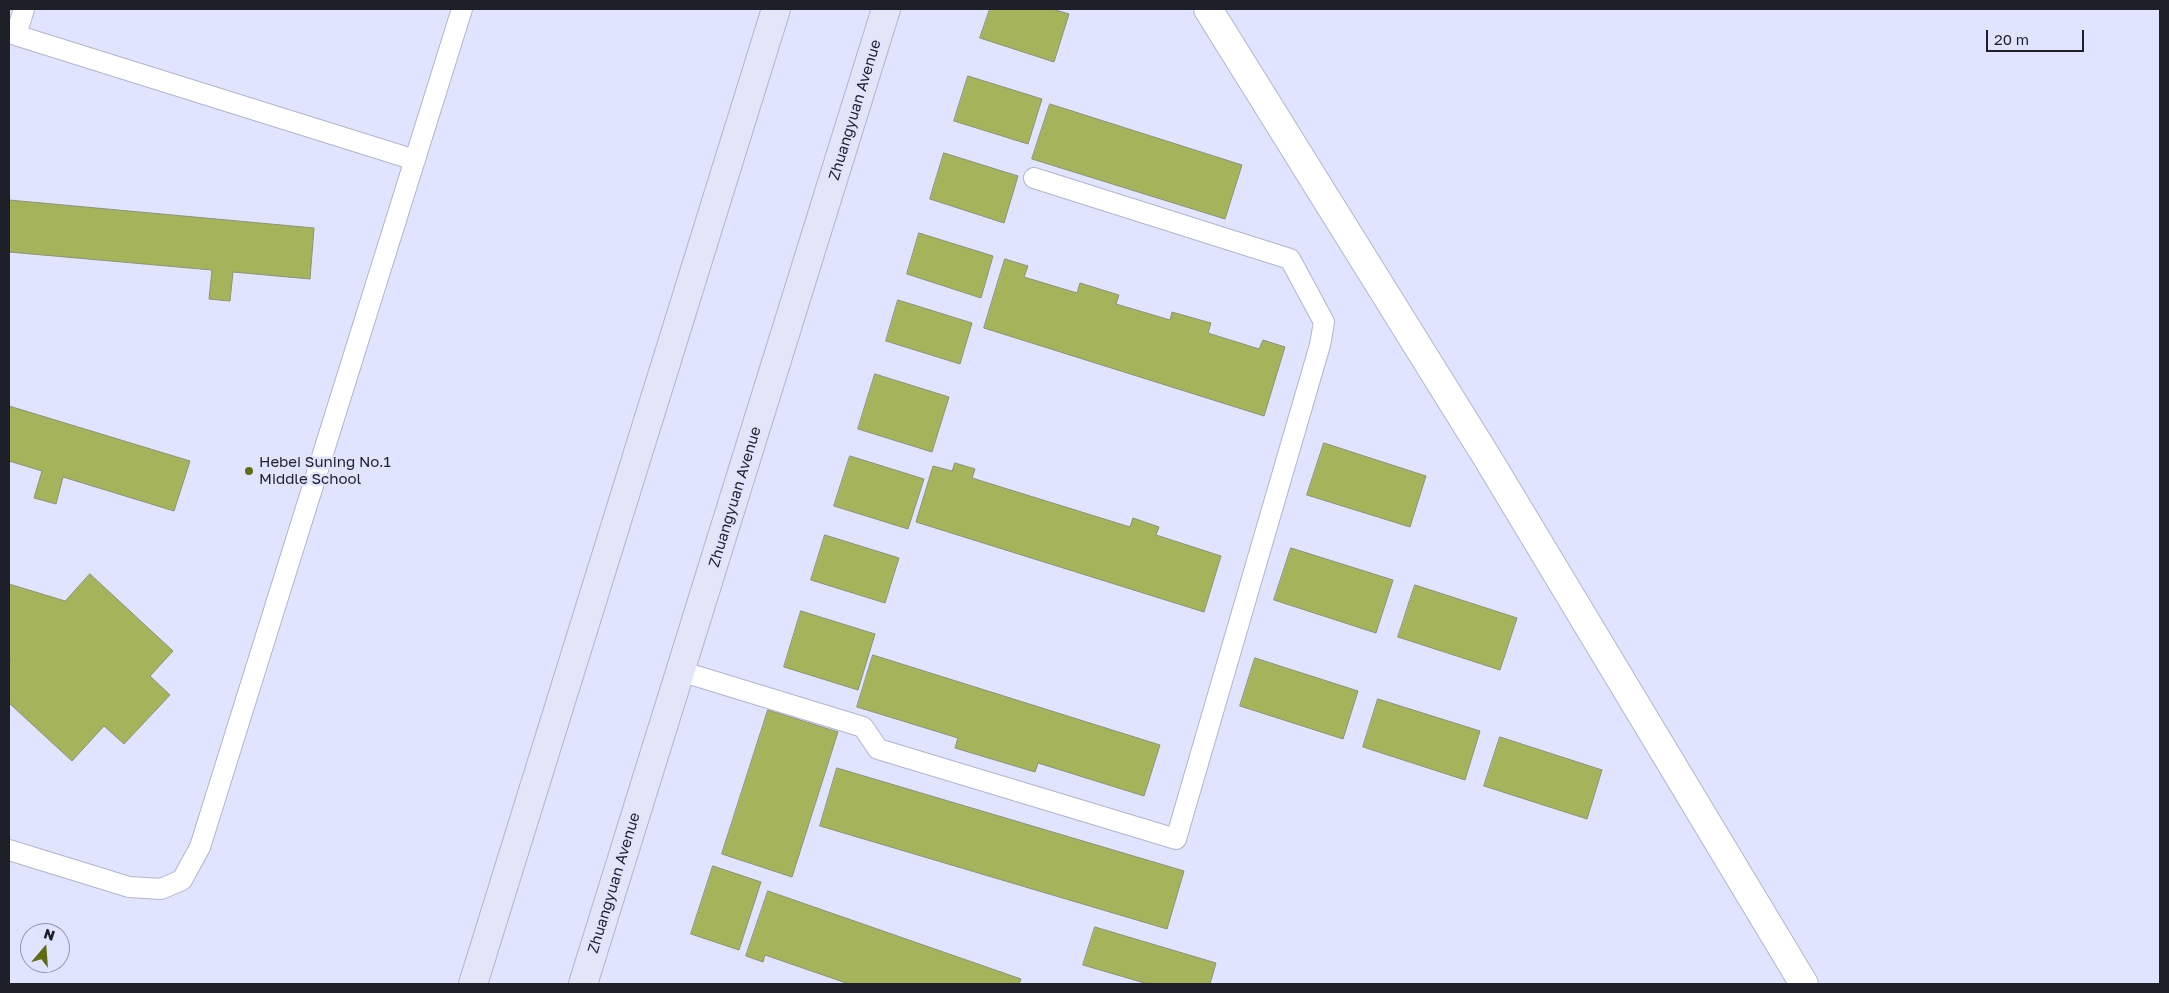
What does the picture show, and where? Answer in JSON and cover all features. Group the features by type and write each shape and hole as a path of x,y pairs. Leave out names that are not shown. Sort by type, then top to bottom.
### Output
{"main road":[{"path":"473,984 776,9"},
{"name":"Zhuangyuan Avenue","path":"583,984 886,9"}],"street":[{"path":"1208,9 1488,459 1804,984"}],"lane":[{"path":"24,9 12,34 415,160"},
{"path":"9,850 129,888 161,889 182,880 200,848 462,9"},
{"path":"680,671 863,727 878,749 1176,839 1320,345 1324,322 1290,259 1034,178"}],"building":[{"path":"990,9 1052,9 1069,14 1054,62 980,38"},
{"path":"968,76 1042,99 1028,144 954,121"},
{"path":"1050,104 1242,165 1225,219 1032,159"},
{"path":"944,153 1018,176 1004,223 930,199"},
{"path":"9,200 314,228 310,279 233,272 230,301 209,299 212,270 9,252"},
{"path":"919,233 993,256 981,298 907,274"},
{"path":"1005,259 1028,266 1024,277 1077,293 1080,283 1119,295 1116,304 1170,320 1172,312 1211,323 1208,333 1259,349 1263,340 1285,347 1264,416 984,328"},
{"path":"898,300 972,323 960,364 886,341"},
{"path":"875,374 949,397 932,452 858,429"},
{"path":"9,406 190,461 174,511 63,477 56,504 34,498 42,471 9,461"},
{"path":"1324,443 1426,476 1410,527 1307,495"},
{"path":"850,456 924,479 908,529 834,506"},
{"path":"955,463 975,469 972,478 1130,527 1133,518 1159,527 1156,535 1221,556 1204,612 916,522 933,466 952,471"},
{"path":"825,535 899,558 885,603 811,580"},
{"path":"1291,548 1393,580 1376,633 1274,600"},
{"path":"90,574 173,651 150,676 170,695 124,744 104,726 72,761 9,703 9,662 11,659 9,658 9,584 65,601"},
{"path":"1415,585 1517,618 1500,670 1398,637"},
{"path":"801,611 875,634 858,690 784,667"},
{"path":"873,655 1160,745 1144,796 1038,763 1035,772 955,748 958,738 857,707"},
{"path":"1255,658 1358,691 1343,739 1240,706"},
{"path":"1378,699 1480,731 1465,780 1363,747"},
{"path":"768,710 838,732 792,877 722,854"},
{"path":"1500,737 1602,770 1587,819 1484,786"},
{"path":"837,768 1184,871 1167,929 820,826"},
{"path":"713,866 761,882 739,950 691,934"},
{"path":"768,891 1021,979 1019,984 849,984 765,955 763,962 746,956"},
{"path":"1095,927 1216,963 1210,984 1148,984 1083,965"}],"place":[{"name":"Hebei Suning No.1 Middle School","path":"249,471"}]}
